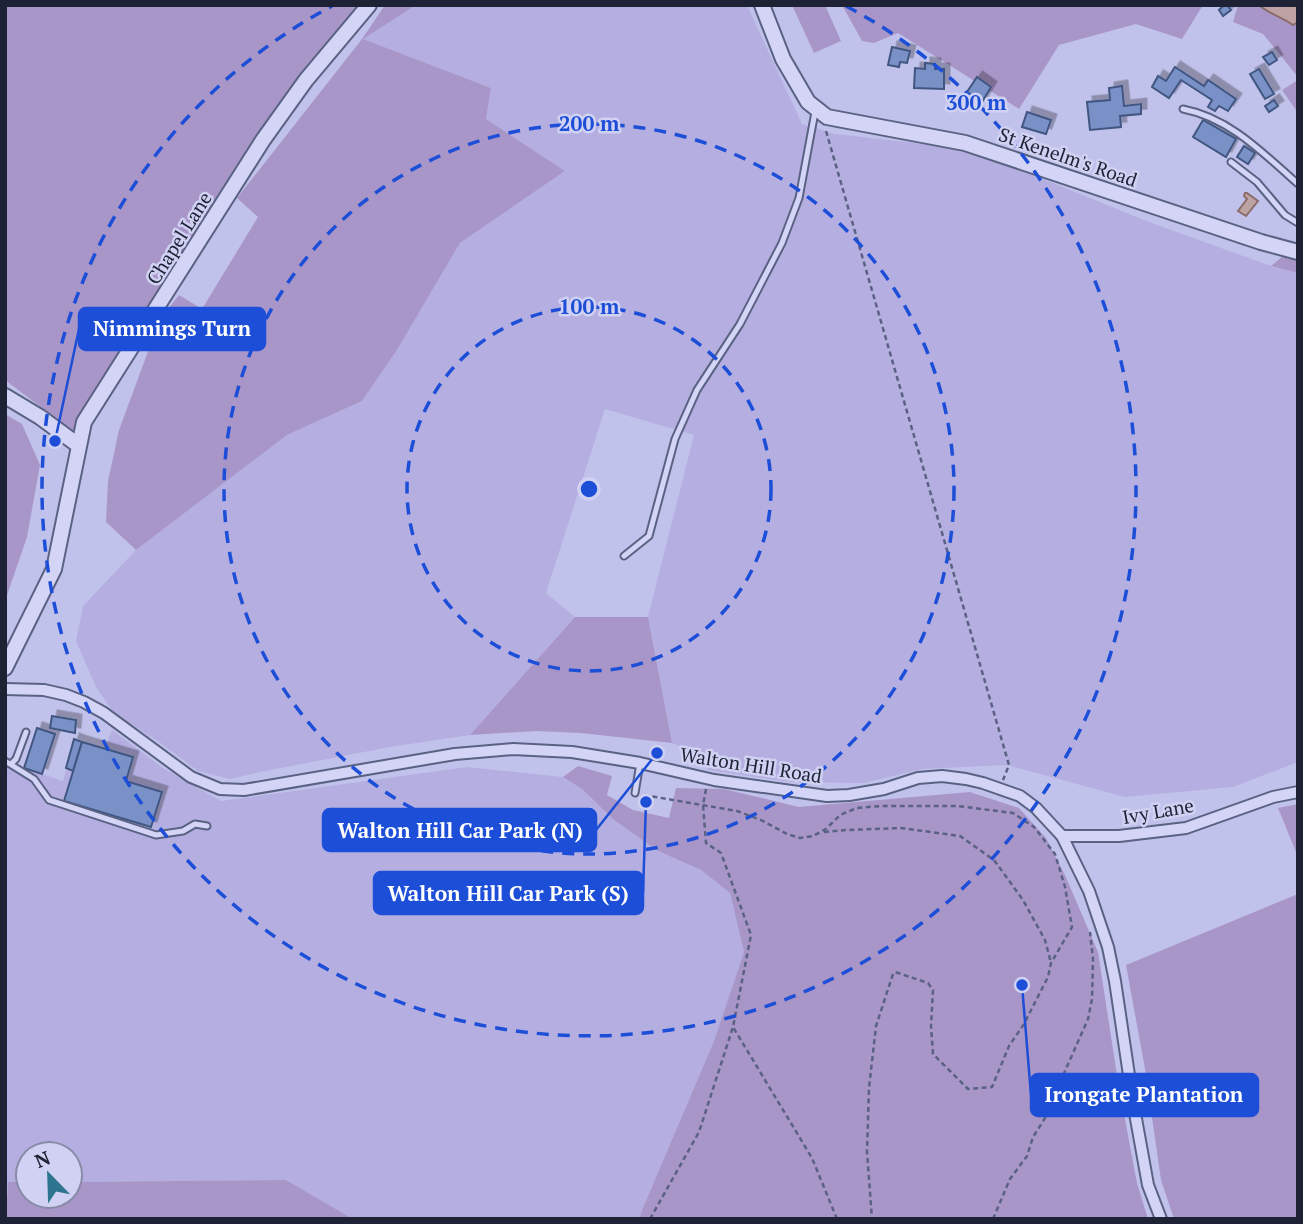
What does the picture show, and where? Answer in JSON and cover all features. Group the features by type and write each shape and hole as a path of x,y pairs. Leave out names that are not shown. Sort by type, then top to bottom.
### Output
{"street":[{"name":"Chapel Lane","path":"5,668 54,569 84,422 263,140 306,80 369,5"},
{"path":"762,5 783,59 808,102 821,113"},
{"name":"St Kenelm's Road","path":"821,113 965,143 1261,243 1298,252"},
{"path":"5,396 78,445"},
{"name":"Walton Hill Road","path":"5,690 44,690 84,702 104,713 191,777 220,789 244,790 455,754 513,749 572,752 707,778 827,796 884,789 918,778 942,776 966,779 1020,796 1037,807 1062,836 1089,891 1108,947 1148,1185 1161,1219"},
{"name":"Ivy Lane","path":"1062,836 1119,836 1186,828 1273,797 1298,792"}],"lane":[{"path":"1183,109 1222,122 1255,146 1298,184"},
{"path":"624,556 649,536 675,439 697,390 740,324 782,243 799,198 821,113"},
{"path":"1231,162 1257,182 1285,215 1298,223"},
{"path":"8,762 16,759 26,732"},
{"path":"8,762 34,779 49,800 156,835 183,831 195,824 207,826"},
{"path":"635,793 640,763"}],"path":[{"path":"821,113 1009,765 1000,788"},
{"path":"650,1219 699,1132 733,1027 751,935 720,853 706,843 703,805 707,778"},
{"path":"635,793 737,811 800,838 826,830 840,815 857,808 958,806 1013,813 1034,827 1055,854 1065,887 1072,927 1051,963 1048,977 1024,1024 1009,1046 992,1087 968,1089 933,1054 933,990 928,983 895,972 876,1026 869,1088 867,1152 872,1219"},
{"path":"820,833 901,828 960,836 994,860 1016,890 1045,940 1051,963"},
{"path":"992,1219 1010,1179 1027,1156 1033,1137 1054,1104 1088,1019 1092,999 1093,959 1089,923"},
{"path":"733,1027 812,1158 837,1219"}],"shaded area":[{"path":"5,5 359,5 360,10 74,432 5,380"},
{"path":"385,5 416,5 363,39 491,88 486,119 565,171 460,243 397,350 362,401 287,435 136,550 106,522 108,481 119,430 160,319 179,295 202,309 258,217 237,198 362,39"},
{"path":"416,5 747,5 802,124 835,134 942,146 989,157 1149,222 1271,266 1298,273 1298,762 1233,787 1125,797 1007,765 922,769 864,783 790,782 707,770 710,760 672,743 648,617 694,435 605,409 546,593 575,617 470,735 390,747 230,779 198,771 114,713 96,687 76,641 83,606 136,550 287,435 362,401 397,350 460,243 565,171 486,119 491,88 362,39"},
{"path":"792,5 825,5 841,41 814,53"},
{"path":"842,5 1203,5 1182,39 1136,24 1059,45 1019,109 898,33 874,43 862,41"},
{"path":"1238,5 1298,5 1298,77 1263,34 1233,22"},
{"path":"1259,5 1295,5 1298,9 1298,22 1293,25"},
{"path":"1298,80 1298,113 1282,90"},
{"path":"1245,193 1258,201 1246,216 1238,211 1247,199"},
{"path":"1283,256 1298,260 1298,273 1271,266"},
{"path":"5,414 22,424 40,465 27,537 5,601"},
{"path":"575,617 648,617 672,743 537,731 470,735"},
{"path":"112,730 163,768 221,801 467,767 563,777 582,789 614,820 658,851 701,870 730,893 744,952 714,1041 639,1219 353,1219 286,1180 84,1182 84,1140 14,1140 14,1183 8,1183 5,1219 5,757 14,765 63,781 74,739 105,748"},
{"path":"578,766 612,776 607,795 633,810 669,818 676,788 724,789 799,807 970,792 1019,808 1046,838 1098,952 1119,1088 1137,1183 1148,1219 639,1219 714,1041 744,952 730,893 701,870 658,851 614,820 582,789 563,777"},
{"path":"1298,804 1298,857 1278,808"},
{"path":"1298,894 1298,1219 1174,1219 1161,1180 1126,965"},
{"path":"286,1180 353,1219 6,1219 8,1182 14,1182 14,1210 84,1210 84,1182"}],"building":[{"path":"1224,5 1231,10 1223,16 1219,10"},
{"path":"892,47 910,51 907,63 900,62 899,67 888,65"},
{"path":"1272,52 1277,60 1269,65 1263,57"},
{"path":"925,63 935,64 935,69 944,69 944,89 914,88 915,68 925,69"},
{"path":"1175,67 1204,86 1208,80 1236,99 1228,111 1219,106 1215,111 1208,107 1212,100 1181,80 1169,98 1152,87 1158,76 1166,81"},
{"path":"1259,69 1274,94 1265,99 1250,74"},
{"path":"977,77 991,87 982,102 967,92"},
{"path":"1122,86 1124,106 1141,104 1141,114 1120,116 1121,127 1090,130 1087,102 1110,100 1109,88"},
{"path":"1274,100 1278,106 1269,112 1265,106"},
{"path":"1027,112 1051,120 1046,134 1022,127"},
{"path":"1203,120 1236,139 1226,157 1193,137"},
{"path":"1244,146 1255,153 1248,164 1237,157"},
{"path":"52,716 76,720 75,733 50,728"},
{"path":"37,728 55,734 42,774 24,768"},
{"path":"74,739 82,742 73,771 66,768"},
{"path":"82,742 133,757 126,781 162,792 151,827 64,801"}],"place":[{"name":"Nimmings Turn","path":"55,441"},
{"name":"Walton Hill Car Park (N)","path":"657,753"},
{"name":"Walton Hill Car Park (S)","path":"646,802"},
{"name":"Irongate Plantation","path":"1022,985"}]}
